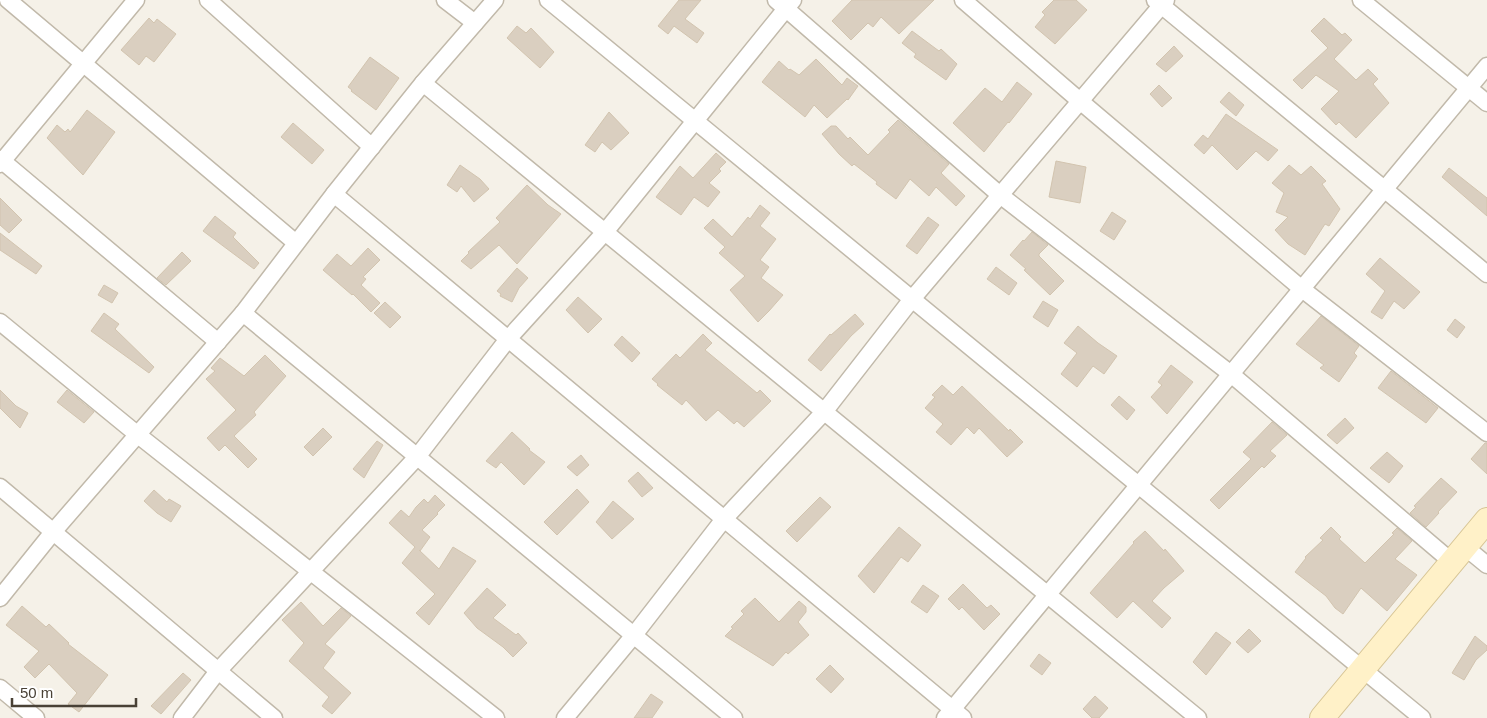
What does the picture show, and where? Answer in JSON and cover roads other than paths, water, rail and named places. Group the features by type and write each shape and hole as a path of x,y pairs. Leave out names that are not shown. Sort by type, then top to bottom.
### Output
{"street":[{"path":"8,0 296,243"},
{"path":"136,0 1,161 218,342"},
{"path":"208,0 372,147"},
{"path":"445,0 475,23"},
{"path":"0,598 53,532 243,313 334,194 423,83 496,0"},
{"path":"548,0 1422,718"},
{"path":"963,0 1302,289 1487,433"},
{"path":"1361,0 1487,103"},
{"path":"565,718 634,636 724,518 824,412 912,299 1080,101 1161,2 1487,274"},
{"path":"182,718 218,671 417,456 508,339 605,232 695,121 785,3 1000,195 1231,374 1458,555 1487,565"},
{"path":"334,194 724,518 954,715 1048,595 1487,66"},
{"path":"423,83 1198,718"},
{"path":"243,313 734,718"},
{"path":"0,322 138,435 496,718"},
{"path":"0,487 274,718"},
{"path":"1322,718 1487,520"},
{"path":"0,688 36,718"}]}
